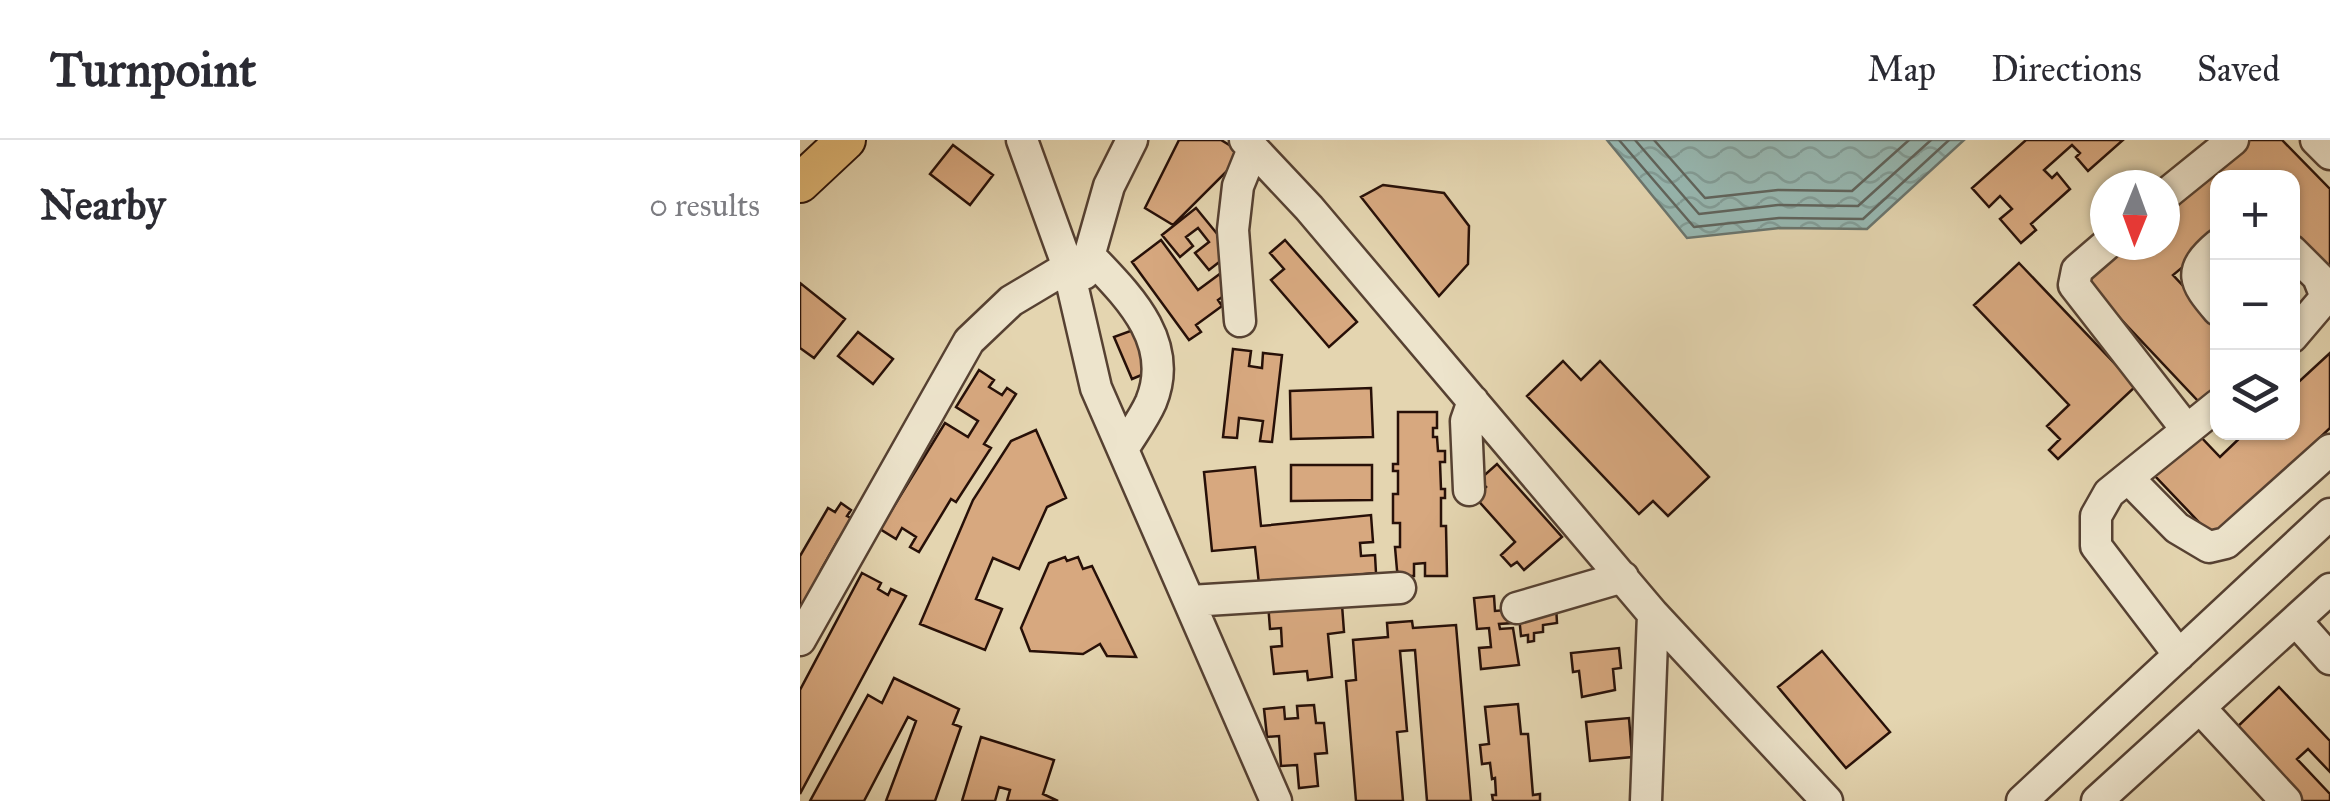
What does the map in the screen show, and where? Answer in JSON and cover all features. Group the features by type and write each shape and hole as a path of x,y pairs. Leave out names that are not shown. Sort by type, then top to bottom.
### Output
{"main road":[{"path":"800,183 846,140"}],"street":[{"path":"1022,140 1078,261 1144,318 1156,346 1152,400 1123,449"},
{"path":"1132,140 1078,261 1076,306 1096,388 1276,801"},
{"path":"2180,183 2233,140"},
{"path":"2316,140 2330,154"},
{"path":"1240,321 1233,230 1238,186 1249,144"},
{"path":"1249,144 1309,208 1653,614 1827,801"},
{"path":"2210,252 2199,262 2197,278 2198,287 2210,301"},
{"path":"2090,259 2077,270 2074,285 2187,430"},
{"path":"2300,259 2318,277 2326,297 2300,328"},
{"path":"800,640 969,341 1011,301 1078,261"},
{"path":"1470,490 1466,421 1473,400"},
{"path":"2179,655 2096,546 2096,516 2109,494 2210,411"},
{"path":"2128,478 2177,528 2209,548 2226,543 2330,450"},
{"path":"2022,801 2330,514"},
{"path":"1516,608 1623,577"},
{"path":"1190,601 1400,588"},
{"path":"2097,801 2330,589"},
{"path":"1646,801 1653,614"},
{"path":"2297,622 2330,658"},
{"path":"2200,708 2286,801"}],"water":[{"path":"1607,140 1964,140 1867,229 1780,228 1687,238"}],"building":[{"path":"1179,140 1221,140 1244,154 1173,225 1145,208"},
{"path":"2026,140 2123,140 2088,171 2072,145 2044,170 2052,178 2057,173 2070,189 2031,224 2036,230 2021,243 2000,219 2012,209 2000,196 1989,207 1972,188"},
{"path":"2246,140 2282,140 2330,189 2330,274 2300,243 2300,170 2211,170"},
{"path":"953,145 993,175 970,205 930,174"},
{"path":"2210,171 2210,245 2173,275 2210,314 2210,392 2199,402 2083,279 2105,260 2180,260 2180,196"},
{"path":"1383,185 1444,193 1469,226 1468,264 1439,296 1361,197"},
{"path":"1196,208 1232,252 1209,270 1195,253 1209,242 1198,228 1186,237 1193,246 1180,257 1162,235"},
{"path":"1161,240 1198,290 1221,273 1233,289 1218,300 1222,306 1196,325 1201,332 1189,340 1132,262"},
{"path":"1285,240 1357,322 1329,347 1271,280 1284,269 1270,253"},
{"path":"2019,263 2136,386 2058,459 2049,450 2060,439 2047,426 2069,405 1974,305"},
{"path":"800,283 845,319 814,358 800,348"},
{"path":"1133,330 1151,371 1132,379 1114,337"},
{"path":"858,332 893,359 873,384 838,356"},
{"path":"1233,349 1251,351 1249,366 1262,368 1263,353 1282,355 1272,442 1260,441 1263,421 1239,418 1237,438 1223,437"},
{"path":"2330,353 2330,428 2214,538 2155,476 2198,434 2220,457 2238,440 2300,440 2300,381"},
{"path":"1563,361 1581,380 1600,361 1709,477 1668,516 1653,501 1639,514 1527,396"},
{"path":"979,370 994,380 989,387 1002,395 1007,388 1016,394 984,444 991,448 956,502 951,499 919,552 910,547 916,537 902,528 896,539 880,529 945,423 968,437 978,421 956,407"},
{"path":"1371,388 1373,437 1291,439 1290,391"},
{"path":"1398,412 1437,412 1433,437 1437,437 1438,451 1445,451 1445,462 1440,462 1441,489 1445,489 1445,498 1441,498 1441,526 1446,526 1447,576 1425,576 1425,563 1414,564 1414,576 1399,576 1397,570 1395,547 1400,547 1400,523 1393,523 1398,471 1393,471 1393,464 1398,464"},
{"path":"1036,430 1066,498 1047,507 1019,569 993,558 976,599 1002,609 985,650 920,624 973,500 1011,441"},
{"path":"1497,464 1562,537 1524,570 1517,562 1511,566 1501,555 1515,542 1475,497 1486,487 1479,480"},
{"path":"1291,465 1372,465 1372,500 1291,501"},
{"path":"1255,467 1261,526 1371,515 1373,542 1360,543 1361,556 1375,555 1376,573 1259,584 1255,547 1212,551 1204,472"},
{"path":"841,503 851,510 847,516 857,521 844,544 838,540 821,570 826,573 800,618 800,556 828,508 835,512"},
{"path":"1065,557 1067,561 1078,557 1083,569 1092,566 1136,657 1107,656 1100,644 1083,654 1030,651 1021,628 1049,563"},
{"path":"862,573 881,583 878,589 888,595 891,589 906,596 800,794 800,690"},
{"path":"1494,596 1495,611 1556,606 1557,623 1543,625 1543,632 1534,633 1534,641 1528,642 1528,635 1521,636 1519,616 1512,617 1513,623 1499,624 1500,629 1513,628 1519,665 1481,669 1479,648 1491,647 1489,628 1477,629 1474,598"},
{"path":"1268,603 1342,605 1344,632 1328,634 1332,677 1308,680 1307,671 1274,674 1271,647 1282,646 1281,628 1270,629"},
{"path":"1412,621 1413,628 1456,625 1471,801 1427,801 1415,650 1400,651 1407,731 1397,732 1403,801 1356,801 1346,681 1356,680 1353,640 1388,637 1387,623"},
{"path":"1619,648 1621,668 1613,669 1615,690 1582,697 1579,671 1573,672 1571,653"},
{"path":"1822,651 1890,732 1846,768 1778,687"},
{"path":"894,678 959,709 953,724 961,727 935,801 886,801 916,721 908,717 864,801 810,801 868,695 882,703"},
{"path":"2279,687 2330,741 2330,772 2308,749 2297,759 2330,794 2330,801 2303,801 2235,729"},
{"path":"1518,704 1521,734 1528,734 1533,795 1540,794 1540,801 1493,801 1495,778 1492,779 1490,763 1482,764 1480,745 1489,744 1485,707"},
{"path":"1314,705 1316,723 1324,723 1327,753 1315,754 1318,786 1299,788 1297,765 1281,766 1279,736 1267,737 1264,709 1284,707 1285,719 1298,718 1297,706"},
{"path":"1629,718 1632,757 1590,761 1586,722"},
{"path":"981,737 1054,760 1043,794 1058,801 1007,801 1010,790 999,787 995,801 962,801"}]}
